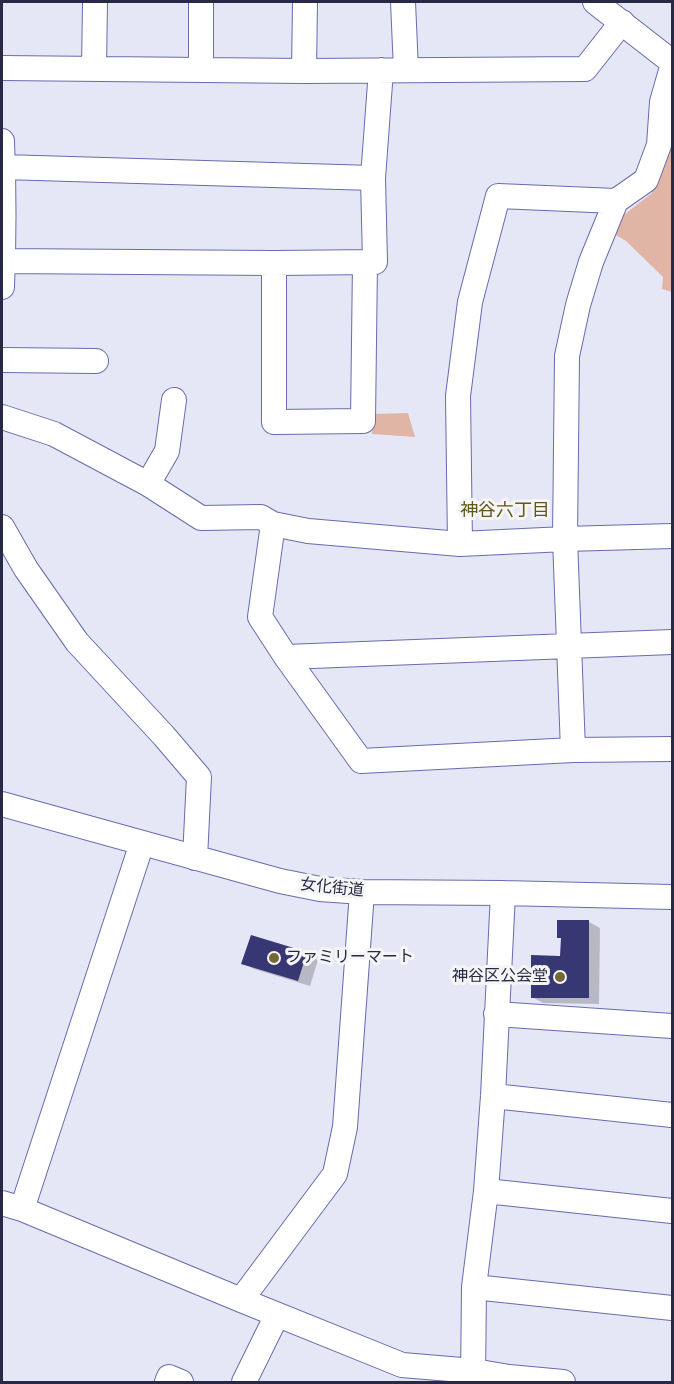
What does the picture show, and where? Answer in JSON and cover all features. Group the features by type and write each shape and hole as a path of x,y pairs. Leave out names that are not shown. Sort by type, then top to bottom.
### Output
{"street":[{"path":"94,69 95,2"},
{"path":"201,2 201,70"},
{"path":"304,2 304,70"},
{"path":"403,2 406,70"},
{"path":"595,2 672,62"},
{"path":"2,68 585,69 622,22"},
{"path":"573,750 565,538 567,356 578,305 591,262 616,201 646,180 659,145 662,102 672,67"},
{"path":"2,141 2,278 274,263 375,262 373,178 381,70"},
{"path":"3,167 373,178"},
{"path":"460,544 458,396 470,302 498,196 616,201"},
{"path":"274,263 274,422 363,421 365,262"},
{"path":"2,360 96,361"},
{"path":"148,484 167,451 174,400"},
{"path":"2,417 54,434 148,484 201,518 261,518 273,524 308,531 460,544 565,538 672,536"},
{"path":"273,524 260,617 361,761 573,750 672,749"},
{"path":"2,527 26,569 77,642 199,777 195,858"},
{"path":"286,657 672,642"},
{"name":"女化街道","path":"2,804 280,881 320,889 362,892 672,897"},
{"path":"142,843 12,1206 402,1365 411,1374 509,1377 563,1383"},
{"path":"241,1300 335,1174 345,1127 362,892"},
{"path":"473,1377 474,1287 486,1191 493,1096 502,893"},
{"path":"496,1014 672,1026"},
{"path":"493,1096 672,1115"},
{"path":"486,1191 672,1210"},
{"path":"474,1287 672,1308"},
{"path":"244,1383 277,1315"},
{"path":"167,1383 169,1377 181,1383"}],"shaded area":[{"path":"672,108 672,292 662,289 663,277 626,241 614,234 620,218 652,193 668,148"},
{"path":"408,413 415,437 372,434 373,414"}],"building":[{"name":"神谷区公会堂","path":"557,920 589,920 589,998 531,998 531,955 560,956 561,938 557,938"},
{"name":"ファミリーマート","path":"251,935 307,952 298,981 241,964"}],"place":[{"name":"ファミリーマート","path":"274,958"},
{"name":"神谷区公会堂","path":"560,977"}],"district":[{"name":"神谷六丁目","path":"505,511"}]}
